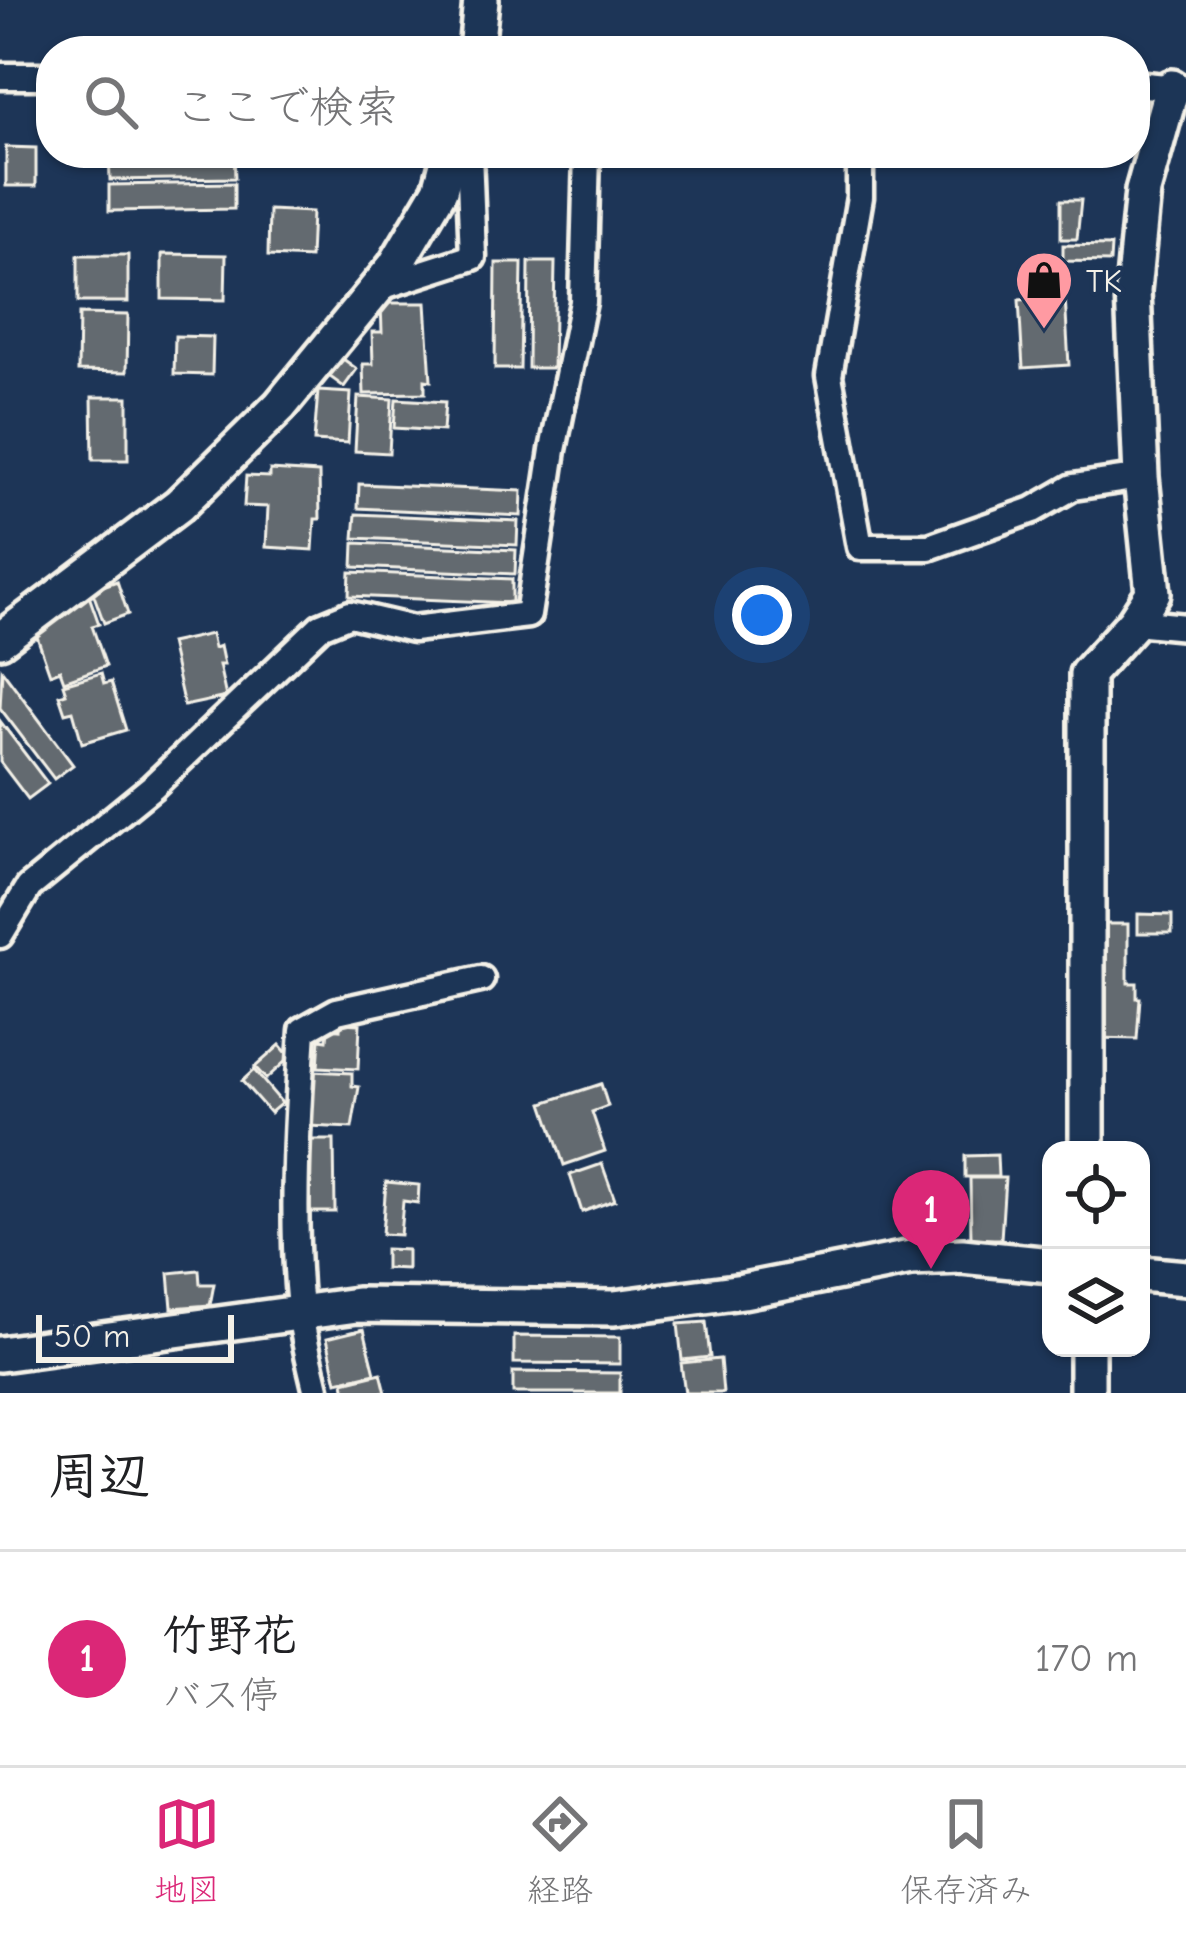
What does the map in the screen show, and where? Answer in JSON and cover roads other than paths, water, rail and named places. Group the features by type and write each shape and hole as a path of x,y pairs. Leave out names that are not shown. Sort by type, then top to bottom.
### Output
{"street":[{"path":"478,36 482,0"},
{"path":"0,76 36,76"},
{"path":"1087,1141 1087,674 1153,593 1141,477 1133,291 1143,191 1179,88"},
{"path":"0,640 178,505 280,406 394,266 440,190 447,168"},
{"path":"376,288 473,257 470,168"},
{"path":"0,934 29,887 152,787 321,626 350,614 413,629 528,615 553,450 583,302 587,168"},
{"path":"860,168 860,196 830,376 860,548 929,547 1034,510 1073,487 1141,477"},
{"path":"1134,622 1186,627"},
{"path":"317,1393 300,1313 296,1140 304,1030 337,1011 482,979"},
{"path":"0,1354 357,1304 614,1308 743,1291 911,1258 962,1256 1042,1264"},
{"path":"1150,1275 1186,1279"},
{"path":"1087,1357 1087,1393"}],"place":[{"name":"TK","path":"1044,331"},
{"name":"竹野花","path":"931,1269"}]}
